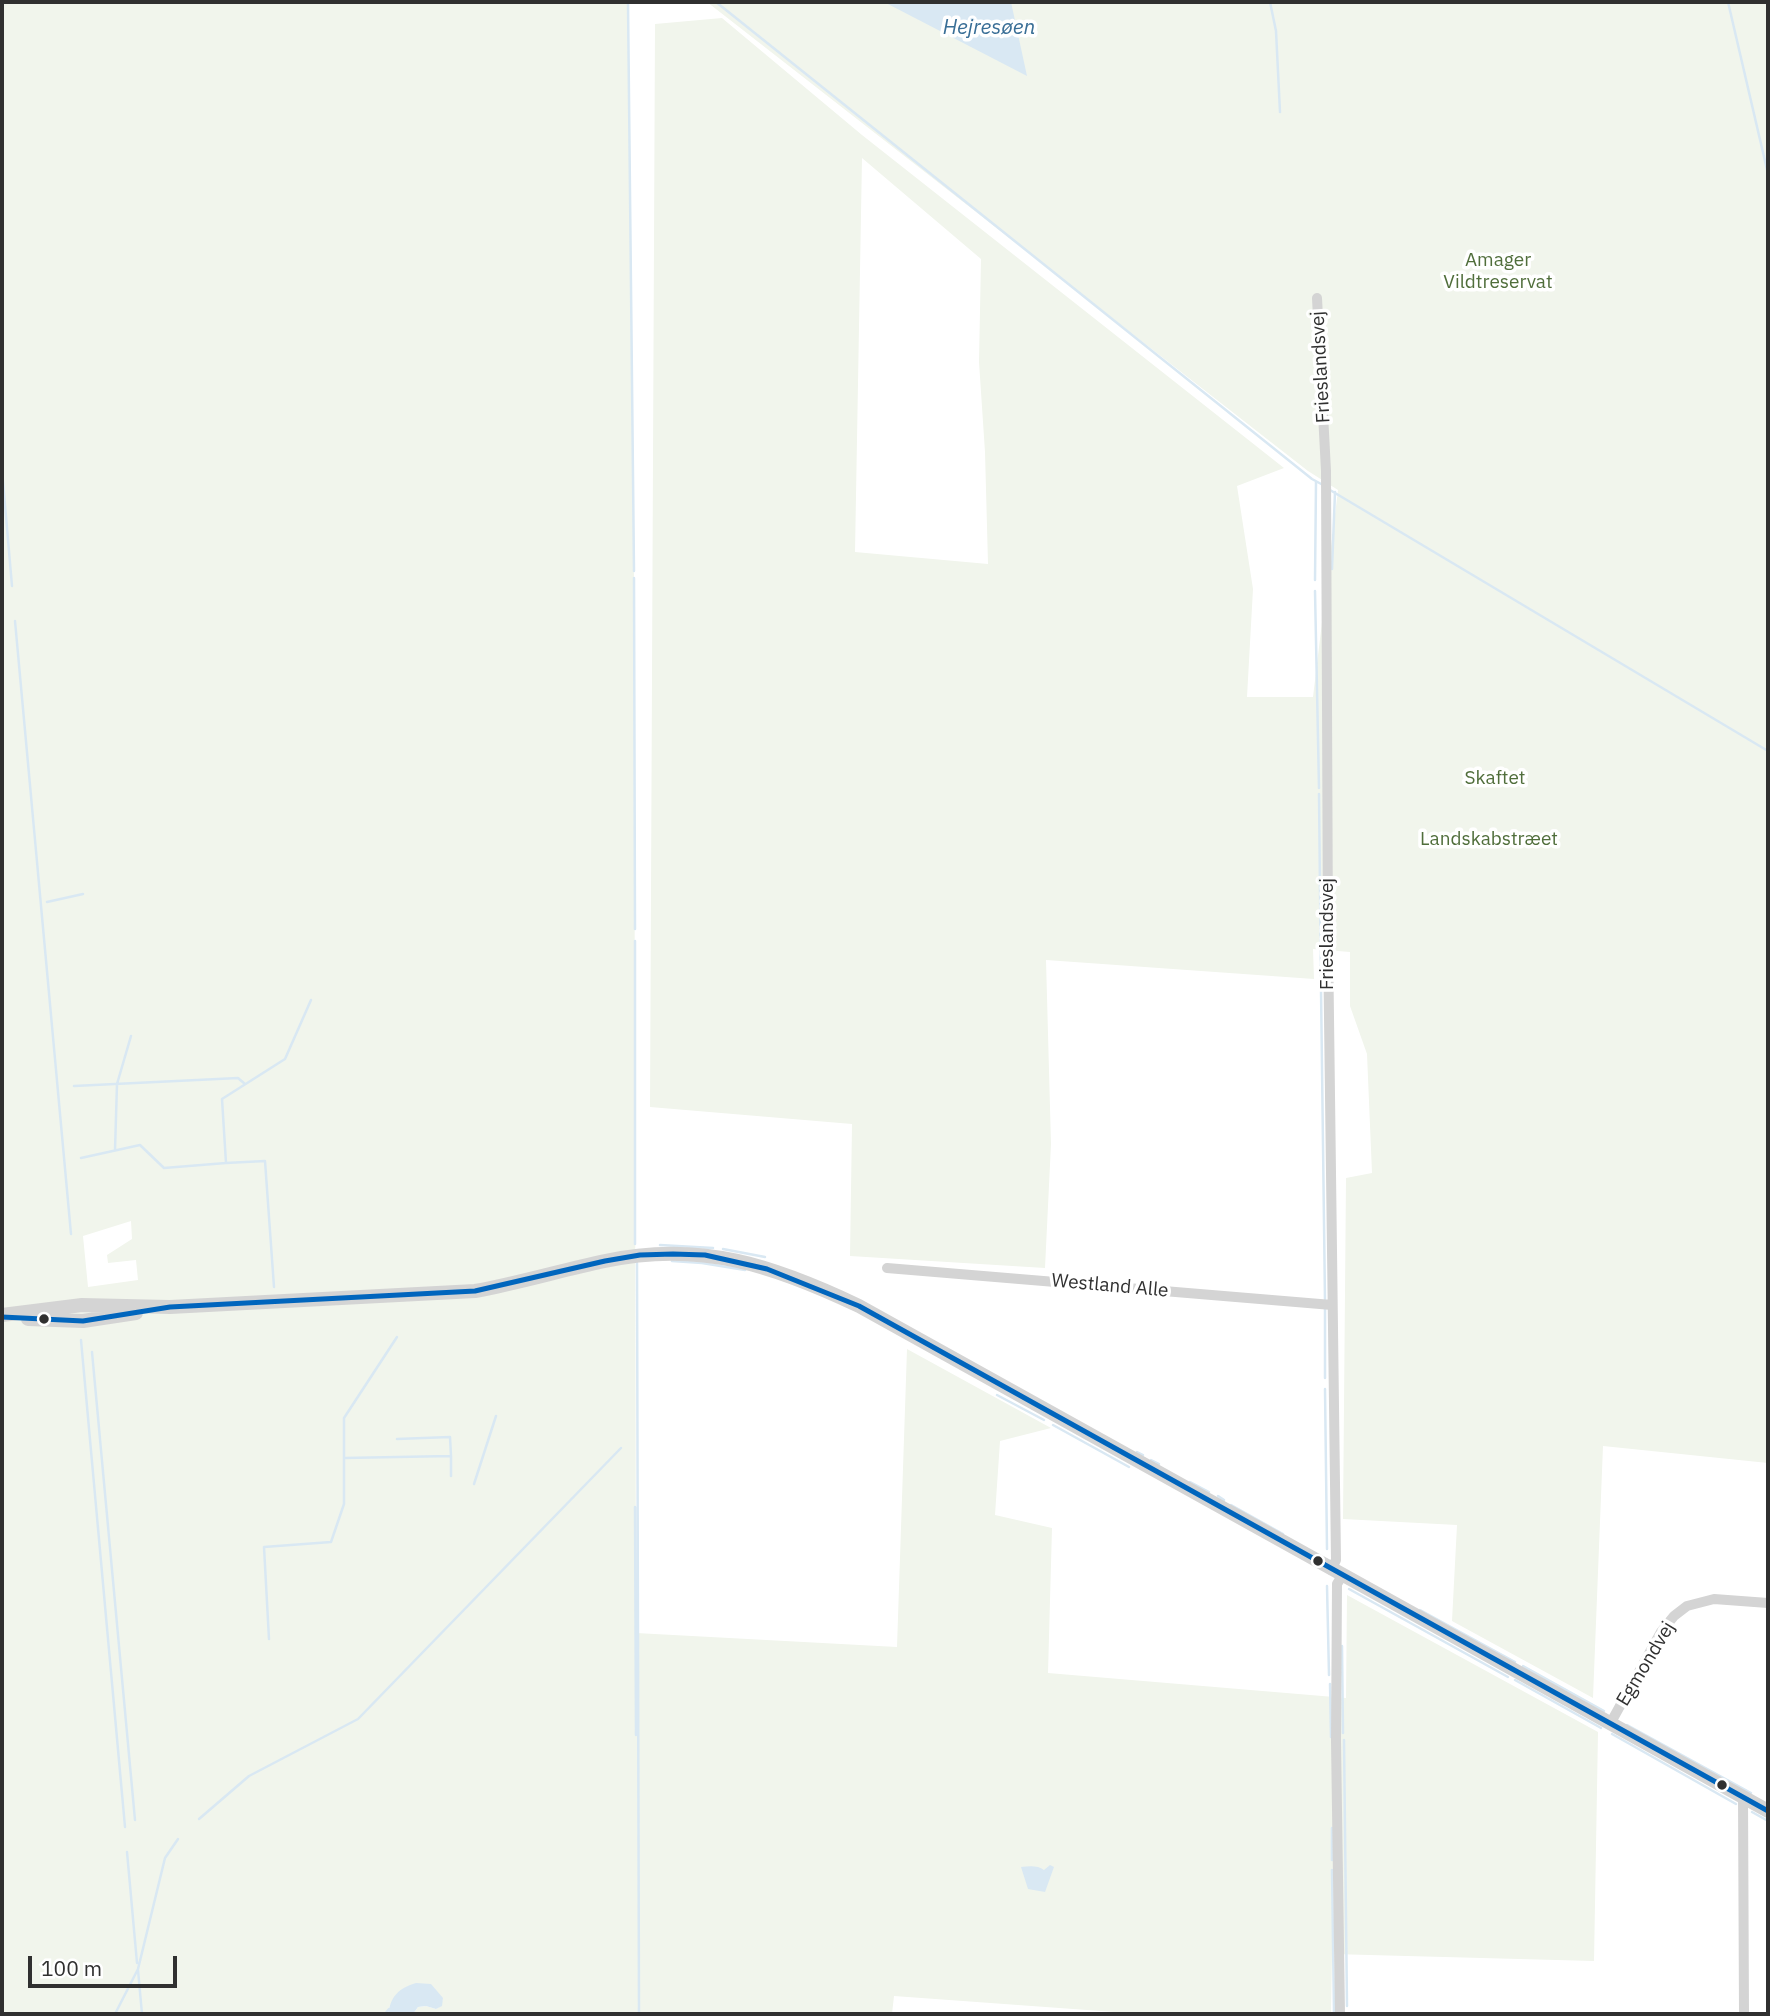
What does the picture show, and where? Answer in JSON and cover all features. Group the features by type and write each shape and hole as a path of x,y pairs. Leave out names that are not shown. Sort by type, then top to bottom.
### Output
{"street":[{"name":"Frieslandsvej","path":"1317,298 1326,471 1340,2014"},
{"path":"2,1316 83,1321 170,1307 475,1291 607,1260 650,1255 701,1255 772,1268 859,1306 1768,1811"},
{"name":"Westland Alle","path":"887,1268 1332,1305"},
{"name":"Egmondvej","path":"1610,1724 1661,1632 1674,1616 1687,1606 1714,1599 1768,1603"},
{"path":"1743,1797 1744,2014"}],"green space":[{"path":"2,2 628,2 634,578 636,1633 897,1647 907,1349 1051,1428 1000,1441 995,1515 1052,1528 1048,1673 1346,1698 1347,1595 1598,1732 1594,1961 1332,1954 1331,2014 1142,2014 894,1996 892,2014 413,2014 418,2007 436,2009 441,2006 443,1998 390,2005 388,2014 2,2014","holes":["131,1221 132,1239 107,1255 108,1263 136,1260 138,1280 88,1287 83,1236"]},
{"path":"707,2 1768,2 1768,1463 1603,1446 1593,1698 1452,1621 1457,1525 1343,1519 1346,1178 1372,1173 1367,1054 1350,1006 1350,952 1313,949 1314,979 1046,960 1051,1144 1045,1268 850,1256 852,1124 650,1107 655,24 722,18 862,135 1284,468 1237,486 1253,589 1247,697 1313,697 1338,490 1308,471","holes":["862,158 981,259 979,362 988,564 855,552"]}],"water":[{"name":"Hejresøen","path":"884,2 1011,2 1027,76"},
{"path":"1050,1865 1054,1867 1045,1892 1028,1889 1021,1867 1030,1866 1044,1870"},
{"path":"416,1983 431,1984 443,1998 442,2006 436,2009 418,2007 413,2014 388,2014 391,2002 397,1994"}],"waterway":[{"path":"628,2 634,571"},
{"path":"716,2 1312,479 1323,485"},
{"path":"1270,2 1276,31 1280,112"},
{"path":"1728,2 1768,174"},
{"path":"2,470 12,586"},
{"path":"1315,580 1316,482"},
{"path":"1330,490 1768,751"},
{"path":"1332,569 1335,492"},
{"path":"634,578 635,929"},
{"path":"1315,591 1319,788"},
{"path":"15,621 71,1234"},
{"path":"1319,794 1321,982"},
{"path":"47,902 83,894"},
{"path":"635,941 635,1244"},
{"path":"1321,989 1325,1301"},
{"path":"274,1287 265,1161 226,1163 222,1099 285,1059 311,1000"},
{"path":"115,1150 117,1084 131,1036"},
{"path":"74,1086 238,1078 245,1084"},
{"path":"81,1158 140,1145 164,1168 226,1163"},
{"path":"660,1245 713,1248"},
{"path":"723,1249 765,1257"},
{"path":"672,1261 745,1270"},
{"path":"637,1263 639,2014"},
{"path":"1325,1307 1325,1378"},
{"path":"269,1639 264,1547 331,1542 344,1504 344,1418 397,1337"},
{"path":"81,1340 125,1827"},
{"path":"92,1352 135,1820"},
{"path":"1325,1389 1327,1549"},
{"path":"997,1395 1044,1420"},
{"path":"474,1484 496,1416"},
{"path":"1053,1425 1129,1467"},
{"path":"344,1458 451,1456 450,1437 397,1439"},
{"path":"199,1819 249,1776 358,1719 621,1448"},
{"path":"1137,1452 1143,1455"},
{"path":"451,1456 451,1476"},
{"path":"1151,1460 1159,1464"},
{"path":"1190,1482 1209,1492"},
{"path":"1218,1496 1224,1500"},
{"path":"1231,1505 1283,1534"},
{"path":"635,1507 636,1735"},
{"path":"1327,1586 1329,1675"},
{"path":"1349,1589 1508,1677"},
{"path":"1420,1610 1515,1662"},
{"path":"1342,1646 1343,1733"},
{"path":"1523,1666 1604,1711"},
{"path":"1515,1680 1601,1728"},
{"path":"1330,1684 1331,1737"},
{"path":"1627,1725 1751,1793"},
{"path":"1612,1734 1736,1804"},
{"path":"1344,1740 1347,2006"},
{"path":"1752,1812 1768,1821"},
{"path":"1332,1828 1332,1860"},
{"path":"115,2014 138,1969 165,1858 178,1839"},
{"path":"127,1852 137,1963"},
{"path":"1332,1870 1334,2014"},
{"path":"138,1970 142,2014"},
{"path":"385,2014 389,2009"}],"transit line":[{"path":"2,1317 83,1321 170,1307 475,1291 640,1255 705,1255 767,1269 859,1306 1768,1811"}],"park label":[{"name":"Amager Vildtreservat","path":"1498,272"},
{"name":"Skaftet","path":"1495,779"},
{"name":"Landskabstræet","path":"1489,840"}]}
